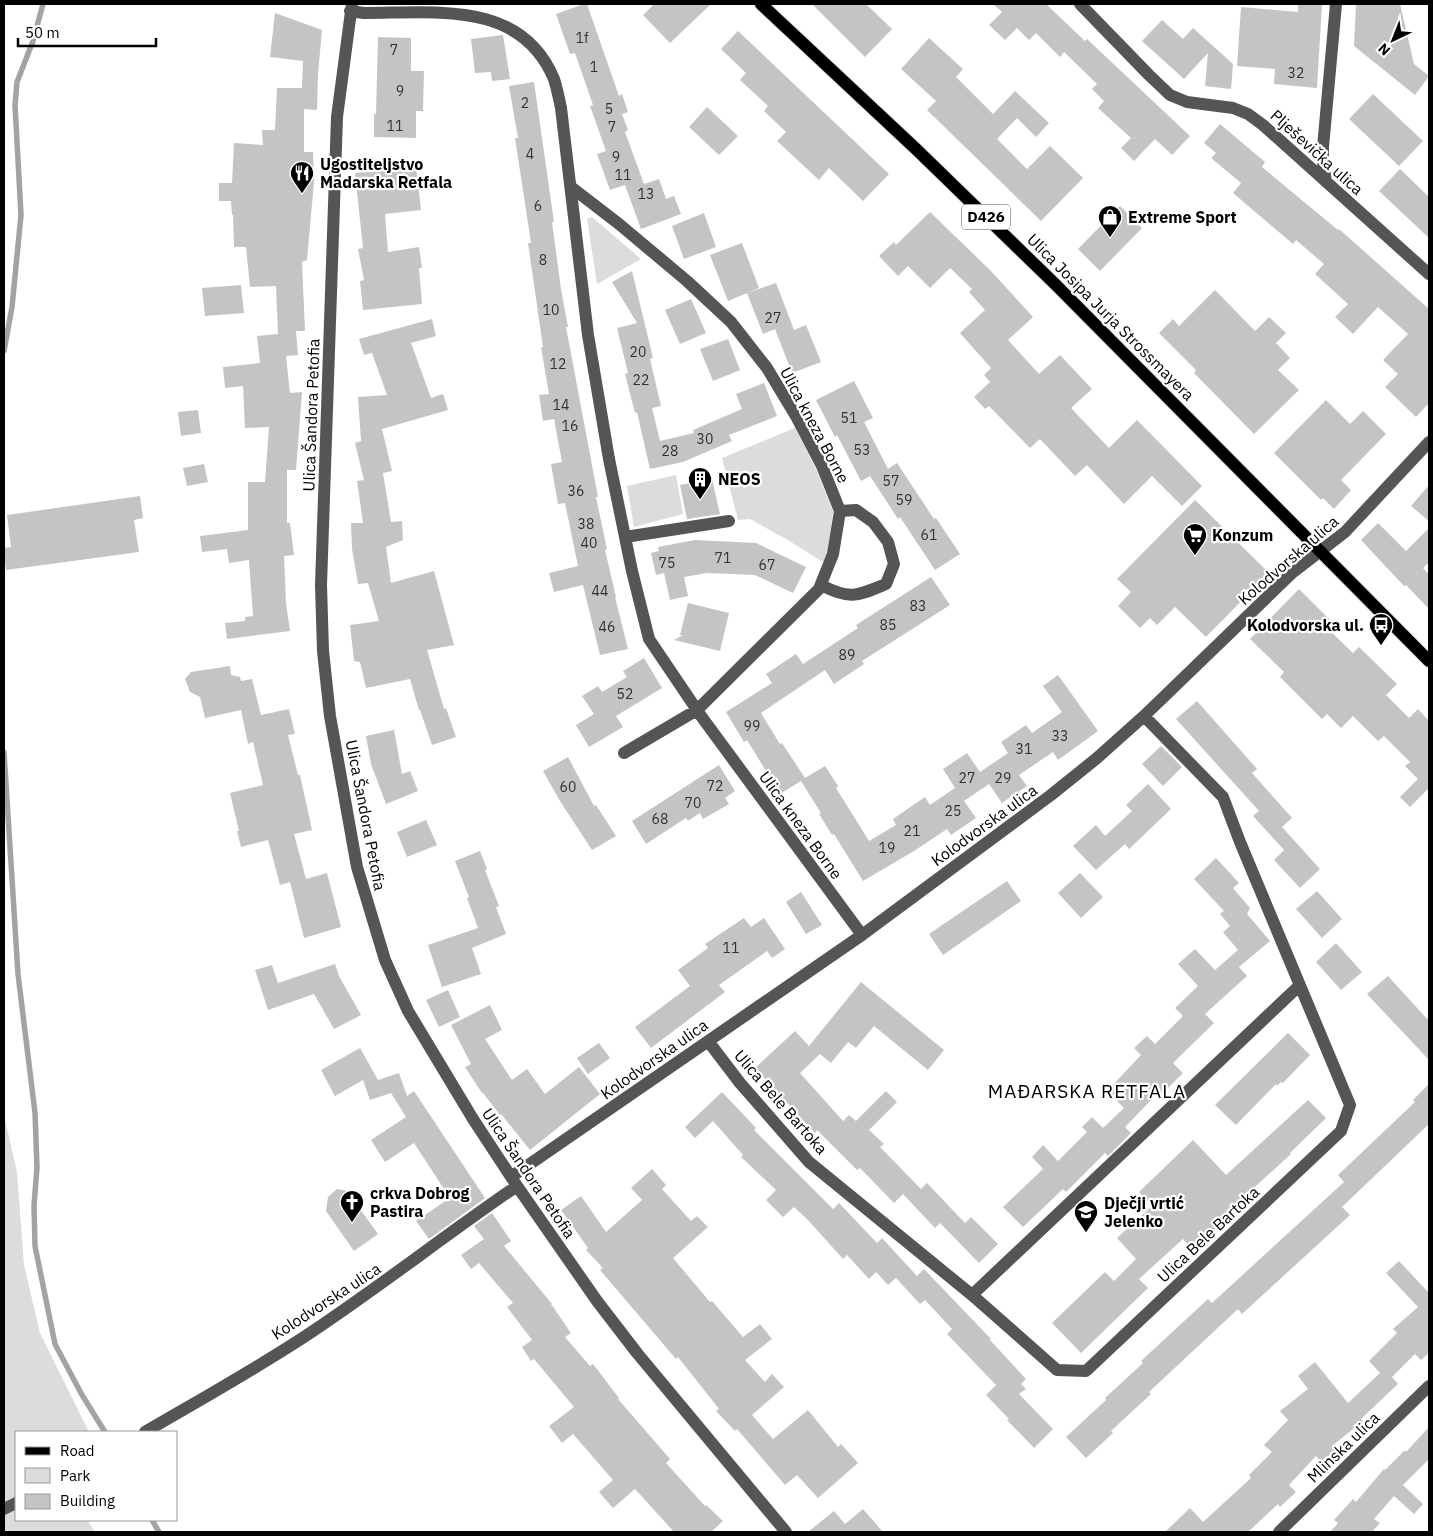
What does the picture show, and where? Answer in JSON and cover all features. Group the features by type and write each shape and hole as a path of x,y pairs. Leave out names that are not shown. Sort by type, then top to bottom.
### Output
{"main road":[{"name":"Ulica Josipa Jurja Strossmayera","path":"761,4 916,149 1056,285 1429,661"}],"street":[{"name":"Plješevička ulica","path":"1080,4 1170,94 1187,102 1232,108 1248,114 1263,124 1429,274"},
{"path":"1326,182 1323,147 1336,4"},
{"name":"Ulica kneza Borne","path":"351,7 386,13 452,11 490,17 510,26 530,40 544,58 554,80 561,108 588,335 609,459 649,639 697,710 862,935"},
{"name":"Ulica Šandora Petofia","path":"351,7 337,117 321,585 323,651 330,716 357,867 385,960 408,1011 453,1087 514,1182 597,1301 631,1346 786,1532"},
{"name":"Ulica kneza Borne","path":"571,187 657,256 731,322 767,368 797,418 822,466 840,511"},
{"name":"Kolodvorska ulica","path":"147,1431 302,1338 396,1275 480,1211 514,1182 708,1041 862,935 1051,795 1097,758 1144,716 1292,573 1345,532 1429,442"},
{"path":"624,753 697,710 819,589 833,554 840,511 856,510 873,522 888,542 894,564 886,584 857,596 842,594 821,585"},
{"path":"625,537 728,521"},
{"name":"Ulica Bele Bartoka","path":"708,1041 740,1083 809,1162 972,1295 1057,1370 1086,1371 1341,1131 1350,1105 1223,797 1144,716"},
{"path":"972,1295 1300,985"},
{"name":"Mlinska ulica","path":"1279,1532 1429,1386"}],"green space":[{"path":"592,217 641,259 597,284 587,219"},
{"path":"795,428 816,469 833,511 828,551 823,562 750,519 738,520 722,458"},
{"path":"676,475 683,514 634,527 627,486"},
{"path":"4,1115 17,1172 24,1265 40,1333 89,1431 15,1431 15,1521 88,1521 95,1532 4,1532"}],"building":[{"path":"587,4 619,96 622,94 628,112 622,114 628,130 625,132 644,184 659,179 666,199 674,196 681,214 641,229 625,185 610,190 597,154 606,151 590,106 593,105 575,53 570,54 556,14"},
{"path":"654,4 711,4 670,43 643,15"},
{"path":"812,4 866,4 892,29 865,57"},
{"path":"993,4 1046,4 1085,41 1087,39 1190,136 1172,155 1155,139 1134,161 1121,148 1131,138 1098,108 1104,101 1092,89 1097,84 1064,52 1060,57 1036,33 1029,40 1017,28 1005,40 989,25 1002,12"},
{"path":"1298,4 1322,4 1317,88 1274,84 1275,69 1237,66 1241,7 1298,12"},
{"path":"1356,4 1400,4 1414,64 1429,76 1415,95 1354,46"},
{"path":"275,13 322,30 317,110 304,109 304,152 313,152 314,182 307,260 302,262 305,331 296,331 298,355 286,356 290,393 302,392 296,470 287,470 287,523 290,523 294,555 284,556 286,603 290,631 227,639 225,623 245,621 245,617 253,616 249,560 229,563 227,549 202,552 200,536 248,530 248,482 265,482 269,427 245,428 243,386 225,388 223,367 260,363 257,336 278,334 276,286 250,287 246,247 234,247 231,201 219,201 219,183 232,183 234,143 263,145 262,130 275,130 277,88 302,88 303,61 270,57"},
{"path":"1162,20 1183,39 1193,28 1233,64 1231,89 1205,86 1208,53 1184,79 1142,41"},
{"path":"738,31 889,174 863,201 829,168 819,180 777,141 786,132 764,111 768,106 740,80 746,73 721,49"},
{"path":"503,35 510,79 492,81 491,72 475,73 471,39"},
{"path":"378,37 411,38 411,71 424,71 423,111 416,111 416,138 374,137"},
{"path":"929,38 963,69 956,77 993,114 1015,91 1049,123 1036,137 1017,118 997,139 1027,169 1050,146 1083,178 1041,221 927,110 936,101 901,69"},
{"path":"534,82 554,222 552,222 561,289 568,327 566,327 598,497 596,497 607,549 605,550 628,649 600,655 583,585 554,592 549,573 578,566 565,503 558,504 551,464 562,462 554,419 543,421 539,395 549,394 528,243 531,243 515,138 518,138 509,86"},
{"path":"1373,94 1423,141 1399,166 1349,119"},
{"path":"707,107 738,136 719,155 689,127"},
{"path":"1220,124 1265,162 1262,167 1339,229 1429,309 1429,403 1416,417 1385,387 1398,374 1383,360 1408,334 1378,307 1353,334 1335,317 1348,304 1315,274 1324,264 1296,240 1293,244 1233,193 1241,183 1211,158 1216,153 1204,143"},
{"path":"416,167 421,210 385,214 388,252 419,247 422,268 419,268 422,304 363,310 360,281 364,280 358,249 363,248 355,173"},
{"path":"1400,169 1429,197 1429,238 1379,191"},
{"name":"Extreme Sport","path":"1120,206 1142,228 1100,271 1078,249"},
{"path":"930,212 991,271 1033,317 1008,340 1039,374 1060,355 1092,389 1071,408 1109,448 1137,420 1202,486 1182,506 1152,476 1124,504 1087,465 1075,476 1040,439 1030,448 989,406 985,409 974,397 990,382 984,375 991,368 960,333 985,310 969,292 972,289 950,268 930,288 908,266 898,276 879,256 894,242 896,245"},
{"path":"704,213 716,247 684,259 672,226"},
{"path":"742,243 759,288 728,301 710,255"},
{"path":"632,271 653,358 650,359 661,406 652,408 660,441 694,433 693,430 742,409 736,394 764,383 777,416 729,435 732,441 683,462 650,469 637,412 635,413 625,374 628,373 617,328 637,323 612,282"},
{"path":"776,283 794,330 806,325 821,362 792,373 775,329 763,334 747,293"},
{"path":"241,285 244,313 205,316 202,288"},
{"path":"1215,290 1255,331 1269,317 1286,333 1276,343 1290,358 1278,370 1299,390 1254,434 1194,373 1196,370 1159,333 1173,319 1179,326"},
{"path":"691,299 706,333 680,344 665,310"},
{"path":"432,319 436,336 411,343 431,398 443,394 448,410 382,429 392,471 383,473 391,522 402,521 403,540 386,547 391,583 434,571 454,645 427,650 444,709 446,708 456,737 432,745 410,679 366,688 360,662 354,661 350,625 379,621 368,583 358,584 352,549 351,523 363,523 357,481 364,480 355,443 361,441 358,397 387,395 372,353 364,355 359,339"},
{"path":"728,339 740,370 713,381 700,349"},
{"path":"854,381 873,418 864,422 888,469 897,463 960,554 935,570 870,476 861,481 816,400"},
{"path":"1326,400 1350,424 1363,411 1386,434 1341,480 1351,490 1334,509 1323,498 1321,500 1274,453"},
{"path":"198,410 201,433 181,436 178,412"},
{"path":"204,464 208,482 187,486 183,468"},
{"name":"NEOS","path":"712,479 720,514 687,519 680,485"},
{"path":"1429,485 1429,521 1411,506"},
{"path":"140,496 143,518 134,520 139,552 6,570 4,548 11,547 7,515"},
{"name":"Konzum","path":"1195,500 1269,573 1206,637 1175,607 1157,625 1150,618 1140,628 1118,606 1131,592 1117,579"},
{"path":"1378,523 1406,551 1429,528 1429,562 1423,568 1429,575 1429,609 1406,585 1404,586 1361,540"},
{"path":"695,540 756,543 806,567 793,593 755,575 707,573 684,577 688,596 670,600 664,573 656,575 651,553 659,551 658,547"},
{"path":"931,577 950,605 862,661 864,664 834,684 825,670 761,713 780,744 782,743 805,778 825,766 838,786 836,788 869,841 896,825 893,819 925,797 930,805 955,788 943,769 967,753 980,772 1008,753 1001,742 1026,725 1032,733 1062,712 1043,686 1058,675 1098,731 1058,760 1053,752 1019,775 1027,786 1002,803 989,784 964,801 976,818 951,835 947,829 863,881 834,834 832,835 801,781 780,794 747,740 744,742 726,712 772,683 766,674 796,654 803,664 858,628 856,625"},
{"path":"1299,589 1330,620 1325,626 1353,653 1359,647 1397,684 1386,695 1409,718 1418,709 1429,721 1429,791 1428,789 1410,807 1400,797 1418,779 1405,766 1410,762 1384,736 1378,741 1353,716 1341,728 1327,714 1322,719 1280,677 1284,672 1250,639"},
{"path":"688,603 729,613 720,651 674,640 683,635 680,635"},
{"path":"644,658 662,688 616,716 623,727 589,747 576,725 594,714 582,696 598,686 602,692 627,677 623,671"},
{"path":"230,666 231,675 240,677 241,681 252,679 261,715 289,709 295,734 288,735 298,775 300,775 312,830 294,834 306,879 327,873 341,927 304,938 290,882 280,885 268,840 241,847 230,793 263,785 253,742 248,744 241,710 205,718 200,697 190,692 185,679 191,672"},
{"path":"1197,701 1257,769 1252,773 1292,818 1282,827 1320,869 1300,888 1274,860 1284,850 1253,816 1259,811 1176,719"},
{"path":"394,730 402,774 410,771 418,791 386,804 371,764 366,736"},
{"path":"1161,746 1182,767 1163,786 1142,764"},
{"path":"568,757 594,806 596,805 616,836 592,850 543,771"},
{"path":"719,765 735,791 725,798 729,804 703,819 700,813 688,821 686,818 646,844 632,821"},
{"path":"1148,784 1171,809 1129,849 1125,844 1096,870 1073,846 1096,825 1105,836 1132,811 1126,805"},
{"path":"426,820 437,845 407,857 397,832"},
{"path":"480,851 499,906 496,907 506,934 472,948 481,974 442,987 428,945 478,928 467,898 469,897 455,861"},
{"path":"1216,858 1239,883 1233,888 1250,908 1247,914 1270,941 1239,967 1247,976 1205,1014 1214,1023 1173,1063 1183,1073 1159,1097 1156,1095 1125,1127 1131,1133 1108,1156 1105,1153 1066,1192 1063,1189 1023,1227 1003,1207 1043,1169 1032,1157 1043,1145 1058,1161 1087,1132 1082,1127 1092,1117 1103,1128 1124,1108 1107,1091 1141,1055 1134,1048 1147,1036 1155,1044 1183,1016 1175,1008 1198,986 1178,964 1195,949 1215,970 1238,950 1223,932 1230,926 1220,914 1224,911 1194,879"},
{"path":"1080,873 1103,897 1081,918 1058,893"},
{"path":"1007,881 1021,901 943,955 929,934"},
{"path":"1317,891 1342,919 1322,938 1296,909"},
{"path":"801,892 822,925 806,934 786,902"},
{"path":"744,918 751,927 764,918 785,949 772,958 767,951 719,985 725,992 651,1048 635,1027 690,986 678,970 708,948 705,944"},
{"path":"1336,943 1362,972 1341,990 1316,962"},
{"path":"335,964 339,976 361,1015 334,1029 314,994 268,1010 255,970 272,965 278,983"},
{"path":"1388,976 1429,1021 1429,1060 1367,994"},
{"path":"861,982 944,1050 928,1070 874,1026 856,1048 848,1042 831,1063 820,1054 800,1073 843,1121 849,1115 856,1121 886,1091 897,1102 869,1130 884,1144 880,1147 921,1189 927,1183 965,1223 971,1217 998,1244 979,1263 940,1223 935,1228 903,1194 894,1203 860,1168 857,1170 817,1130 815,1133 755,1068 795,1031 809,1046"},
{"path":"448,990 460,1017 439,1027 426,1000"},
{"path":"490,1005 502,1030 485,1039 512,1080 527,1069 545,1094 579,1067 600,1094 530,1150 482,1093 465,1067 471,1064 451,1025"},
{"path":"1288,1033 1310,1055 1283,1083 1281,1082 1277,1086 1276,1084 1236,1125 1215,1105"},
{"path":"599,1043 610,1058 588,1074 577,1058"},
{"path":"360,1048 378,1080 399,1073 407,1096 414,1091 485,1198 429,1239 416,1221 450,1198 414,1143 385,1162 371,1140 406,1117 391,1093 370,1100 363,1080 335,1096 321,1070"},
{"path":"1429,1084 1429,1124 1342,1207 1350,1215 1242,1314 1238,1309 1149,1392 1151,1394 1111,1431 1113,1433 1086,1458 1066,1437 1143,1363 1141,1361 1208,1299 1212,1303 1344,1182 1338,1175 1415,1102 1413,1100"},
{"path":"722,1092 756,1128 754,1130 833,1209 839,1203 877,1243 882,1238 917,1276 924,1269 991,1339 1026,1379 1021,1384 1026,1389 1019,1394 1053,1429 1034,1448 986,1395 996,1385 947,1334 952,1329 925,1300 920,1304 896,1278 888,1285 876,1272 869,1279 847,1255 843,1259 794,1207 783,1217 766,1200 776,1190 741,1157 743,1155 713,1121 695,1138 685,1127"},
{"path":"1308,1100 1326,1118 1291,1154 1246,1195 1248,1198 1193,1250 1183,1239 1139,1279 1148,1288 1081,1353 1052,1323 1105,1272 1114,1281 1136,1259 1117,1238 1152,1206 1139,1192 1193,1140 1226,1175"},
{"path":"652,1169 666,1185 662,1189 691,1221 697,1216 708,1227 673,1258 743,1337 760,1324 772,1339 745,1360 765,1382 772,1374 784,1387 752,1415 773,1439 808,1410 838,1447 841,1444 858,1463 818,1498 797,1475 785,1485 737,1429 735,1431 716,1411 719,1409 678,1357 676,1359 600,1270 603,1268 586,1250 588,1248 561,1210 581,1196 606,1232 642,1200 631,1188"},
{"name":"crkva Dobrog Pastira","path":"337,1189 347,1191 378,1234 354,1251 326,1211 328,1197"},
{"path":"492,1213 511,1241 504,1246 552,1304 571,1333 565,1337 590,1366 593,1364 618,1399 670,1459 666,1463 705,1506 723,1521 711,1532 674,1532 635,1489 613,1508 599,1492 613,1480 573,1434 562,1443 549,1426 574,1407 534,1359 531,1361 522,1347 532,1340 507,1307 513,1303 479,1263 471,1269 461,1255 484,1239 474,1226"},
{"path":"1399,1261 1429,1293 1429,1353 1421,1360 1415,1354 1392,1377 1398,1384 1361,1419 1363,1421 1332,1446 1335,1451 1321,1462 1316,1456 1289,1485 1296,1492 1280,1507 1278,1504 1248,1532 1165,1532 1190,1508 1203,1522 1251,1478 1249,1475 1272,1452 1264,1445 1288,1420 1280,1411 1308,1389 1298,1376 1315,1362 1348,1403 1380,1373 1369,1361 1397,1333 1393,1329 1418,1307 1386,1273"},
{"path":"1429,1427 1429,1459 1403,1485 1423,1504 1414,1514 1394,1496 1374,1519 1380,1523 1372,1532 1330,1532 1338,1523 1334,1520 1353,1499 1356,1502 1384,1469 1405,1450 1406,1452"},
{"path":"863,1509 883,1532 808,1532 834,1511 845,1524"}],"waterway":[{"path":"4,351 12,307 21,215 15,105 17,82 33,41 43,4"},
{"path":"4,752 18,974 35,1113 37,1167 34,1206 35,1246 55,1344 82,1395 104,1431"},
{"path":"153,1521 159,1532"}],"place":[{"name":"Ugostiteljstvo Madarska Retfala","path":"302,194"},
{"name":"Extreme Sport","path":"1110,238"},
{"name":"NEOS","path":"700,500"},
{"name":"Konzum","path":"1195,556"},
{"name":"Kolodvorska ul.","path":"1381,646"},
{"name":"crkva Dobrog Pastira","path":"352,1223"},
{"name":"Dječji vrtić Jelenko","path":"1086,1233"}],"district":[{"name":"MAĐARSKA RETFALA","path":"1087,1091"}]}
